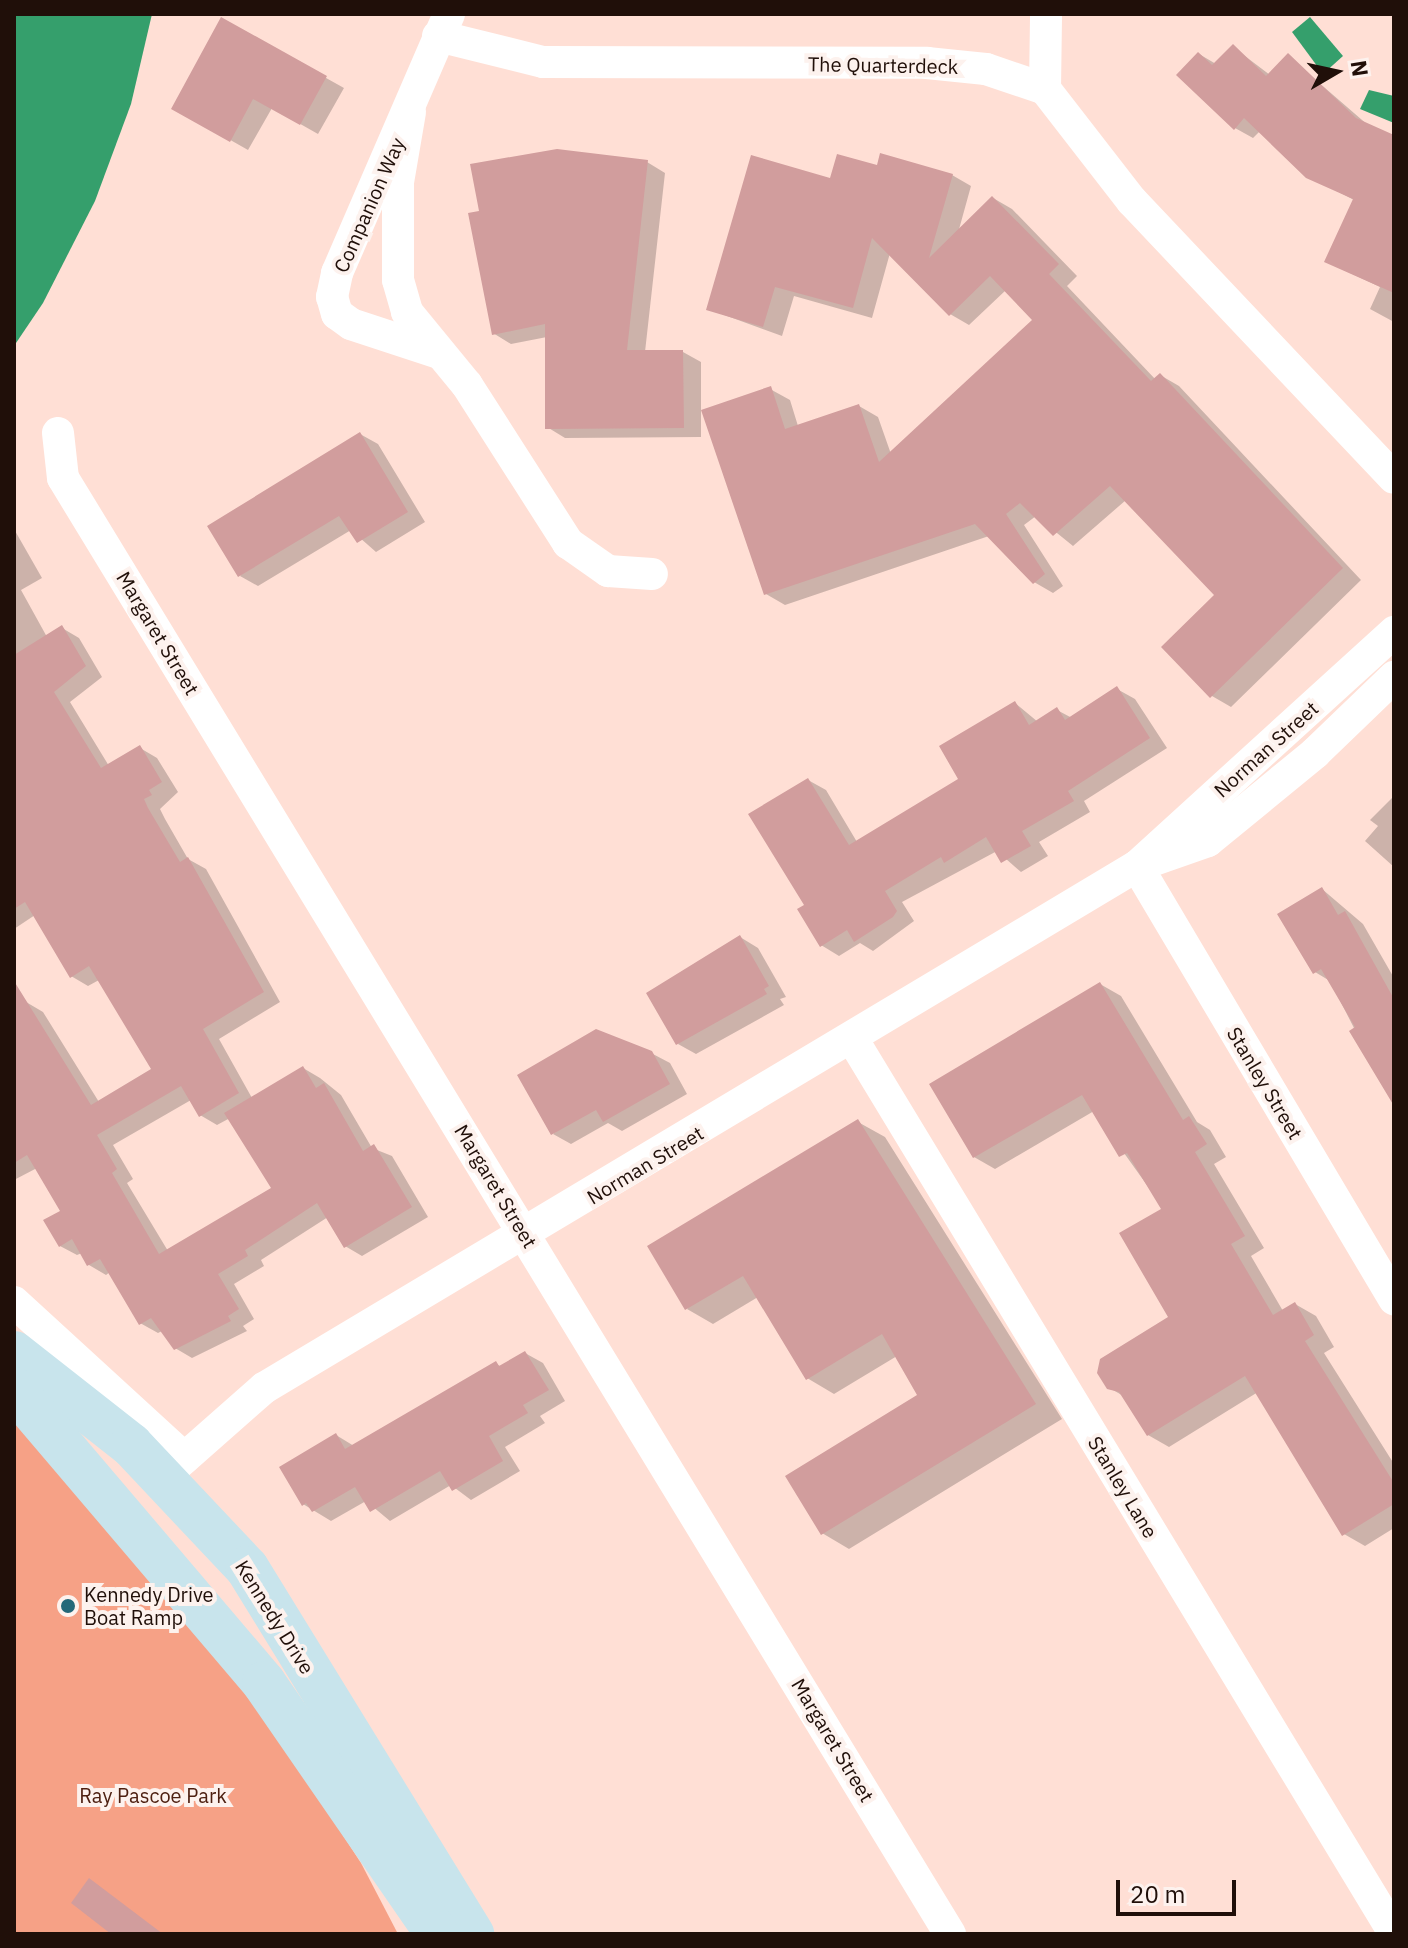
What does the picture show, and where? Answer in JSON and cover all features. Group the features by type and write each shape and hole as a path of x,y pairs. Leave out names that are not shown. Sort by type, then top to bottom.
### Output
{"street":[{"path":"1046,14 1045,89 1132,201 1394,478"},
{"name":"The Quarterdeck","path":"444,25 543,62 927,63 986,69 1045,89"},
{"name":"Companion Way","path":"444,25 410,112 337,273 332,300 337,314 351,324 416,341 452,365"},
{"name":"Companion Way","path":"410,112 399,165 399,289 410,318 452,365 563,538 608,571 652,574"},
{"name":"Margaret Street","path":"58,433 63,478 527,1235 950,1934"},
{"name":"Norman Street","path":"173,1467 264,1388 527,1235 1137,866 1394,632"},
{"name":"Norman Street","path":"1137,866 1208,841 1292,773 1394,677"},
{"name":"Stanley Street","path":"1137,866 1394,1299"},
{"name":"Stanley Lane","path":"853,1040 1394,1933"},
{"path":"14,1302 173,1467 155,1490 156,1504 250,1625 283,1680 306,1743"},
{"name":"Kennedy Drive","path":"14,1353 173,1467 247,1568 472,1934"},
{"path":"14,1389 255,1672 437,1934"}],"green space":[{"name":"Ray Pascoe Park","path":"14,1405 235,1669 361,1863 398,1934 14,1934"}],"shaded area":[{"path":"14,14 152,14 131,104 95,201 43,303 14,346"},
{"path":"1310,17 1343,56 1323,74 1292,32"},
{"path":"1369,90 1394,96 1394,123 1360,109"}],"building":[{"path":"221,17 327,76 300,125 253,99 230,142 171,109"},
{"path":"1233,44 1266,76 1288,53 1356,118 1394,135 1394,293 1324,262 1353,199 1306,178 1244,118 1234,130 1176,75 1198,52 1212,65"},
{"path":"557,149 648,160 627,350 683,350 684,428 545,429 545,324 492,335 468,213 479,211 470,164"},
{"path":"880,153 953,174 929,258 992,196 1059,264 1049,274 1151,381 1160,373 1343,568 1210,698 1161,647 1214,595 1110,486 1053,536 1020,503 1006,514 1045,574 1033,584 975,524 764,595 701,410 771,386 785,429 859,404 879,462 1032,320 990,276 949,316 872,238 853,308 775,287 763,327 706,310 751,155 830,178 837,154 877,165"},
{"path":"360,432 408,512 357,543 339,516 238,577 207,526"},
{"path":"62,625 86,666 54,692 101,768 140,745 162,782 149,790 152,795 144,799 148,808 180,862 188,857 264,992 203,1029 239,1093 199,1117 181,1086 97,1135 117,1169 112,1173 159,1254 271,1188 224,1113 303,1066 316,1088 324,1083 363,1151 374,1144 412,1207 344,1248 317,1203 245,1250 248,1256 218,1274 239,1309 228,1316 231,1321 174,1350 151,1318 139,1325 100,1259 87,1266 72,1239 59,1247 43,1220 60,1211 27,1155 14,1163 14,981 91,1105 151,1069 89,966 70,978 25,902 14,909 14,655"},
{"path":"1117,686 1150,738 1068,791 1074,801 1022,831 1031,846 1001,863 986,837 944,863 941,857 885,891 897,911 893,917 854,942 847,930 820,947 797,909 804,905 748,814 808,778 849,845 958,779 939,746 1015,701 1029,725 1057,707 1065,720"},
{"path":"1322,887 1338,915 1345,911 1394,999 1394,1106 1349,1031 1355,1027 1321,969 1313,974 1277,914"},
{"path":"740,935 769,986 764,989 767,994 676,1045 646,993"},
{"path":"1100,982 1183,1120 1189,1116 1207,1144 1195,1152 1245,1236 1231,1244 1273,1315 1295,1302 1314,1335 1305,1341 1394,1483 1394,1504 1342,1536 1245,1376 1147,1436 1119,1392 1107,1389 1097,1373 1100,1359 1168,1317 1119,1233 1161,1209 1127,1153 1119,1157 1082,1095 973,1158 929,1084"},
{"path":"596,1029 652,1051 670,1084 603,1122 596,1110 551,1135 517,1075"},
{"path":"858,1119 1036,1404 821,1535 785,1476 917,1395 882,1334 806,1380 743,1276 685,1310 647,1246"},
{"path":"525,1351 549,1390 523,1405 528,1413 489,1436 503,1461 452,1491 440,1471 370,1512 355,1487 312,1512 306,1503 302,1506 279,1467 336,1433 345,1449 496,1361 499,1366"},
{"path":"89,1878 163,1934 111,1934 71,1903"}],"place":[{"name":"Kennedy Drive Boat Ramp","path":"68,1606"}]}
